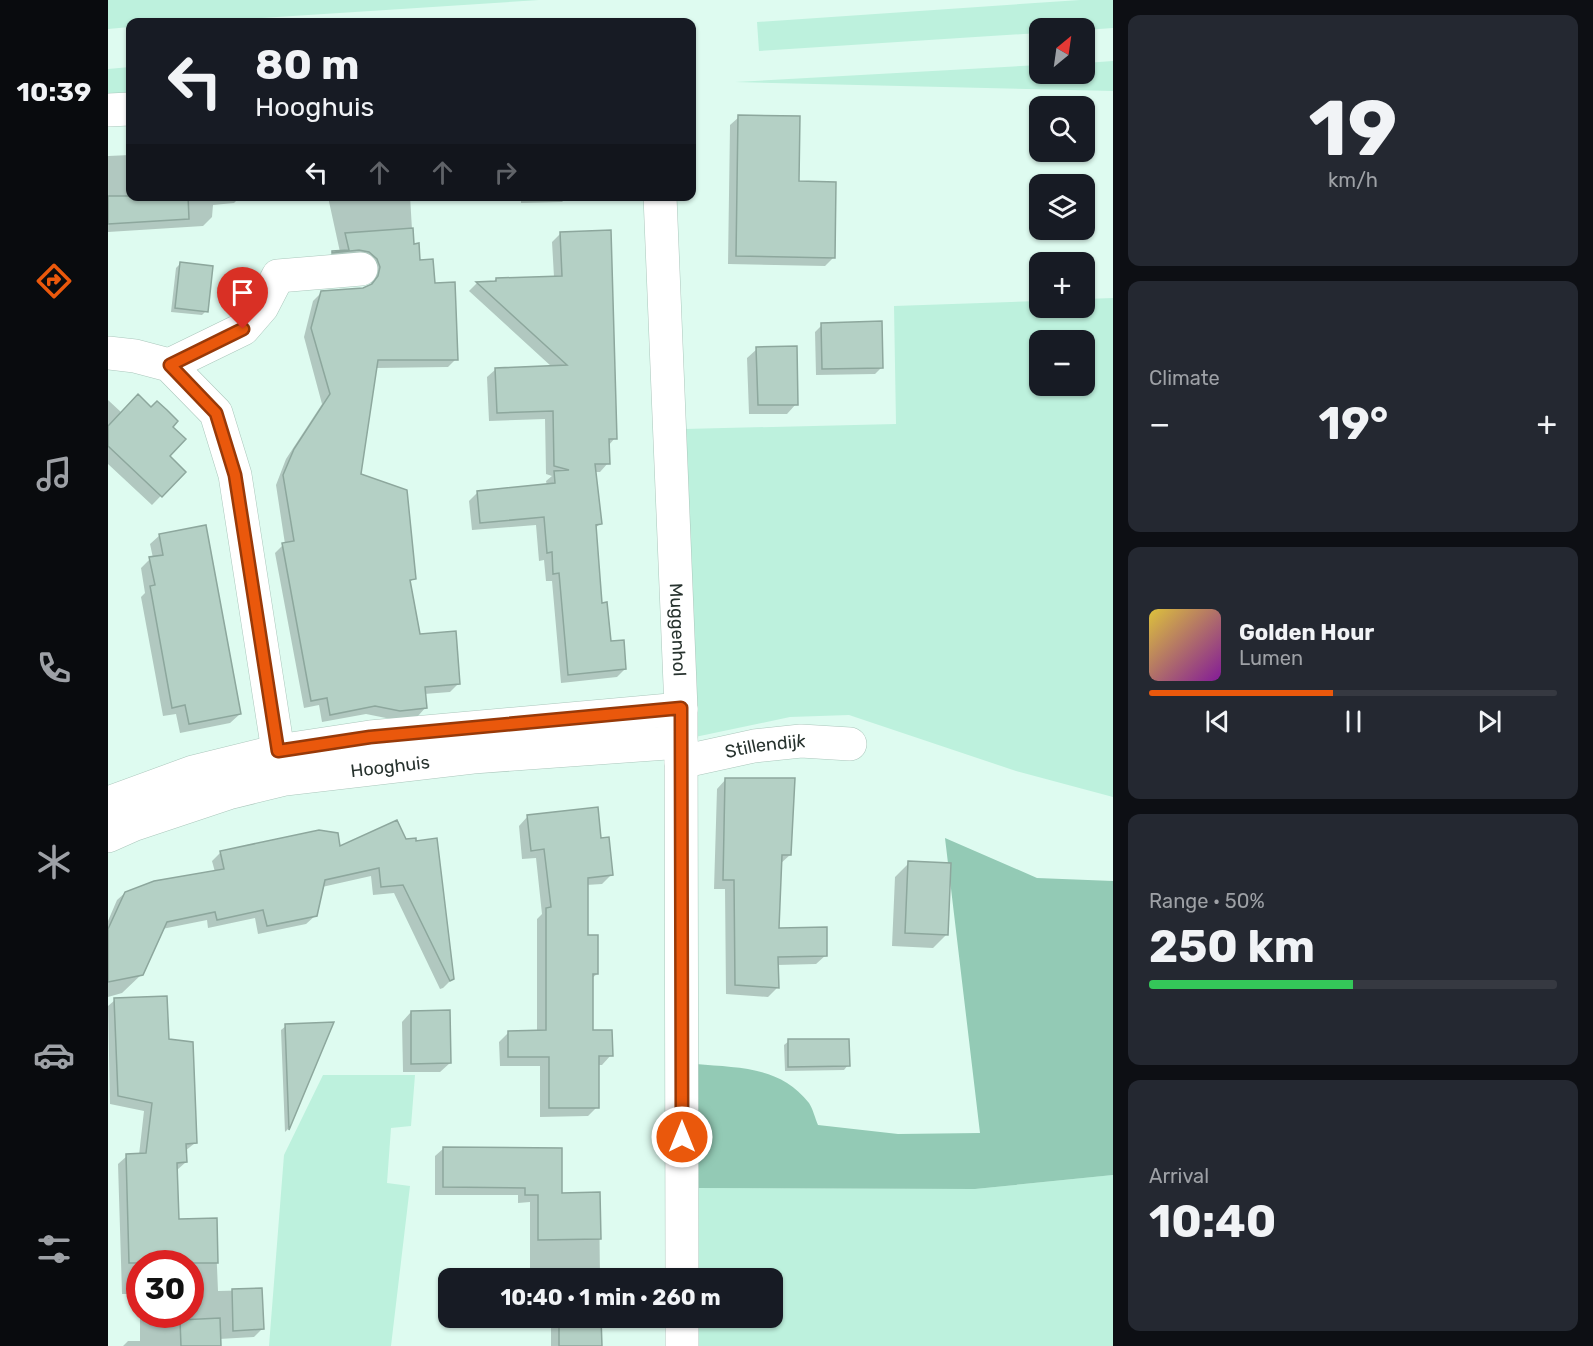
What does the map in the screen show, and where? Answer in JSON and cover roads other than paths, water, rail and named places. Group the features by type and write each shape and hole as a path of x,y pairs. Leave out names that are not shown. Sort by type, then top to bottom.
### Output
{"street":[{"path":"108,110 126,109"},
{"name":"Muggenhol","path":"660,201 681,708 682,1268"},
{"path":"170,365 243,329 262,308 278,276 361,269"},
{"path":"108,353 135,356 170,365 216,413 235,475 282,765"},
{"name":"Hooghuis","path":"108,836 135,824 228,793 282,765 370,737 681,708"},
{"name":"Stillendijk","path":"681,752 801,741 850,744"},
{"name":"Hooghuis","path":"108,803 193,772 282,765 473,757 681,752"},
{"path":"682,1328 682,1346"}]}
